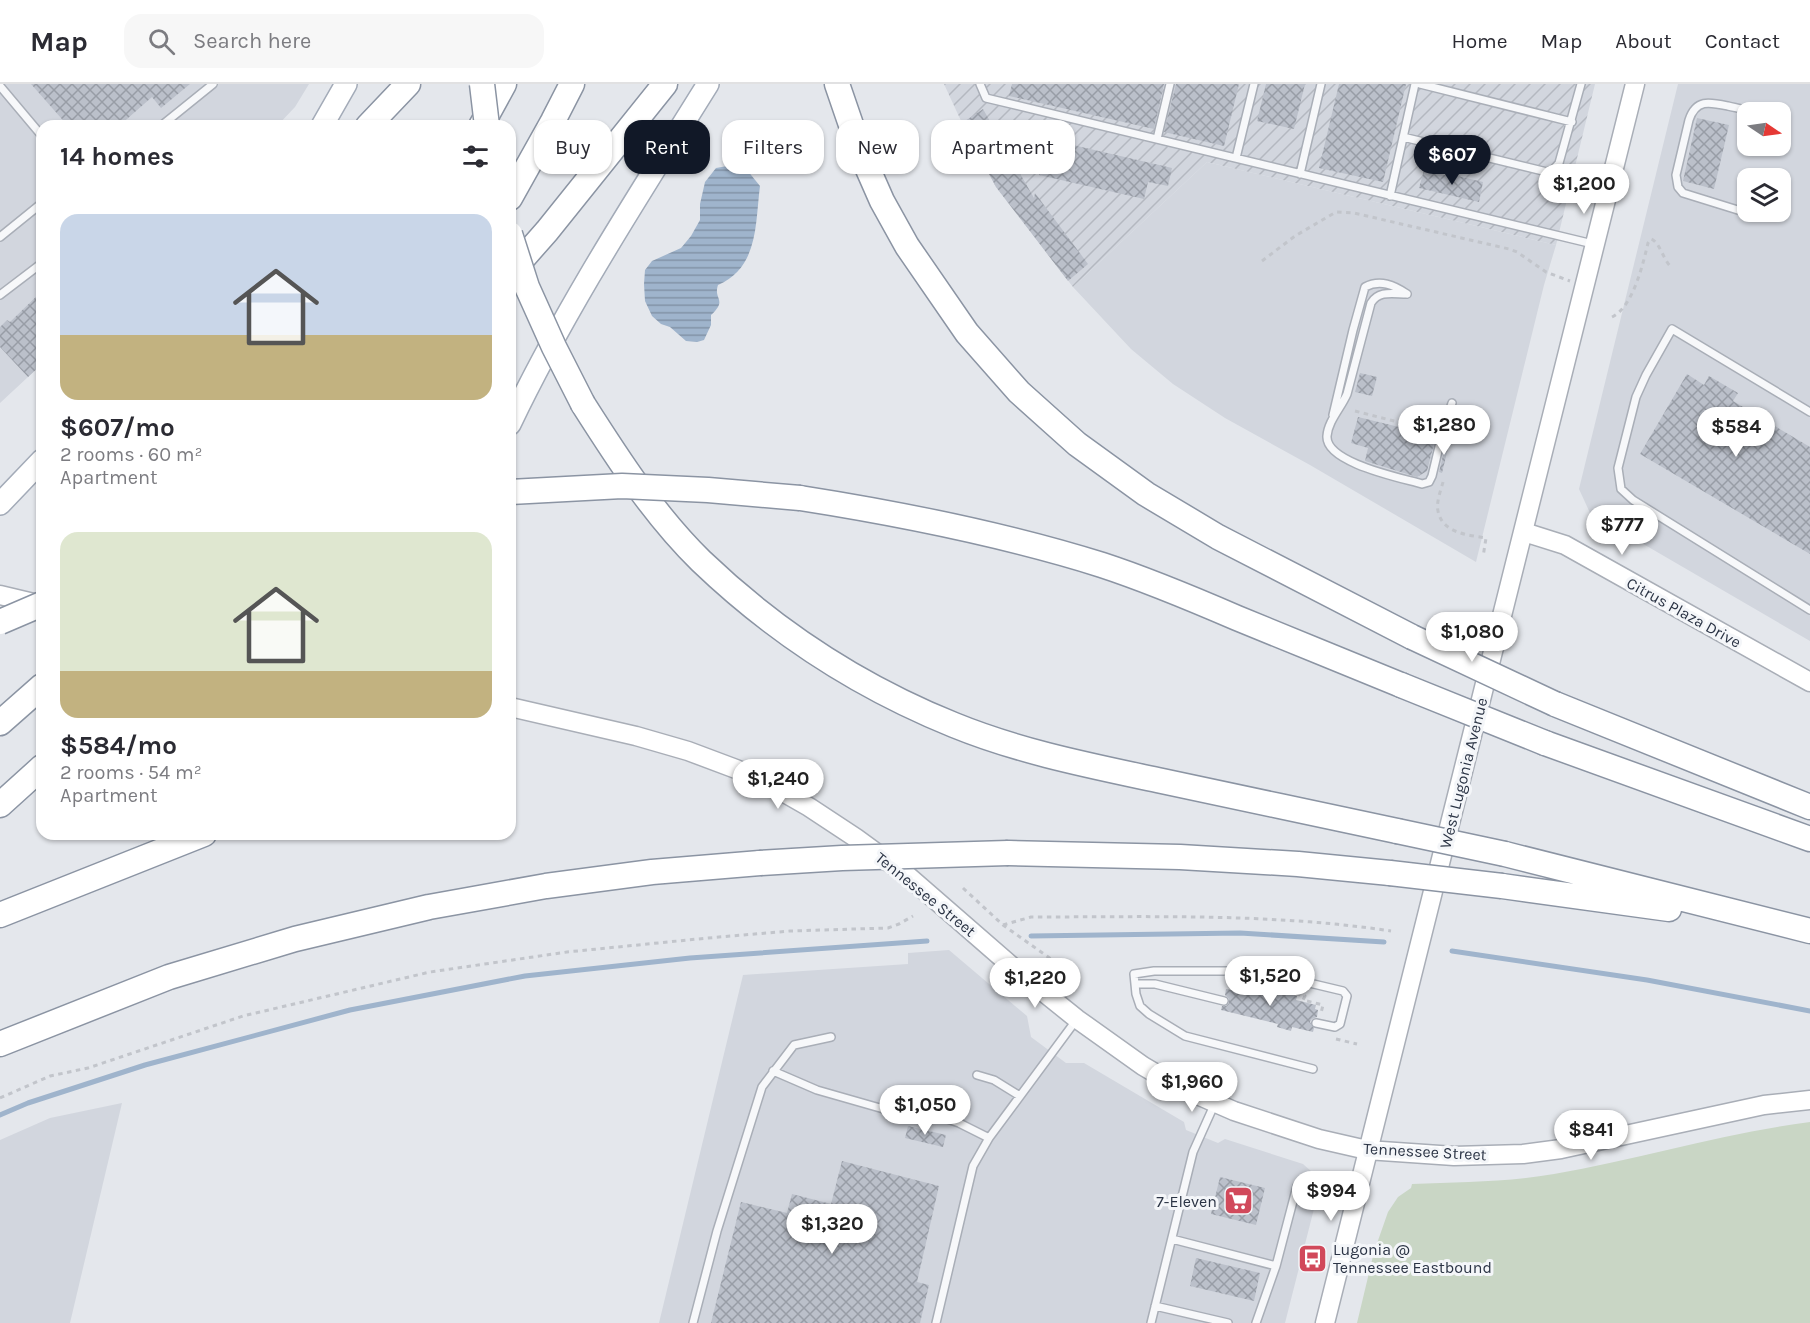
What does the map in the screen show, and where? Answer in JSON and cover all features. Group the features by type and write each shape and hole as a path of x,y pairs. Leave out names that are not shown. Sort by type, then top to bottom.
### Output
{"highway":[{"path":"374,120 408,84"},
{"path":"482,84 487,120"},
{"path":"484,120 504,84"},
{"path":"516,187 572,84"},
{"path":"516,266 665,84"},
{"path":"837,84 860,151 882,201 906,246 967,333 1019,392 1077,444 1146,494 1218,537 1412,637 1555,704 1810,807"},
{"path":"516,253 527,287 583,404 621,463 658,513 701,560 748,602 796,639 852,676 907,705 955,726 1027,750 1099,768 1505,854 1810,931"},
{"path":"516,492 622,486 800,498 889,512 1031,544 1093,563 1193,600 1545,743 1810,839"},
{"path":"0,622 36,607"},
{"path":"0,723 36,691"},
{"path":"0,805 36,772"},
{"path":"0,915 189,840"},
{"path":"0,1044 170,977 306,936 429,907 546,886 652,872 760,863 1008,853 1180,857 1298,864 1502,886 1785,925"}],"main road":[{"path":"325,120 346,84"},
{"path":"516,412 599,259 708,84"},
{"name":"West Lugonia Avenue","path":"1325,1323 1635,84"},
{"path":"0,504 36,466"},
{"name":"Citrus Plaza Drive","path":"1524,532 1565,545 1810,682"},
{"path":"2,596 36,603"},
{"name":"Tennessee Street","path":"516,708 636,736 688,751 736,769 774,787 856,838 908,876 1016,970 1077,1019 1143,1066 1179,1087 1215,1103 1244,1115 1319,1139 1367,1150 1454,1156 1523,1154 1561,1149 1764,1105 1810,1100"}],"lane":[{"path":"168,120 213,84"},
{"path":"980,84 986,98 1595,245"},
{"path":"1157,139 1170,84"},
{"path":"1236,158 1254,84"},
{"path":"1300,174 1321,84"},
{"path":"1390,196 1415,84"},
{"path":"1420,84 1572,122"},
{"path":"1403,137 1547,172 1553,170 1559,163 1581,84"},
{"path":"0,86 36,129"},
{"path":"1737,108 1710,102 1700,105 1691,113 1676,175 1676,182 1683,193 1737,210"},
{"path":"0,237 36,208"},
{"path":"0,296 36,268"},
{"path":"1332,420 1347,394 1371,303 1375,297 1382,294 1407,294 1395,286 1378,283 1365,287 1326,438 1329,445 1338,454 1365,468 1422,484 1429,482 1452,403"},
{"path":"1810,412 1672,329 1636,397 1618,468 1621,489 1633,500 1810,609"},
{"path":"1313,1069 1185,1036 1140,1006 1134,974 1154,971 1251,971 1343,991 1347,996 1340,1024 1335,1027 1317,1023"},
{"path":"1135,984 1155,984 1224,1001"},
{"path":"936,1323 973,1166 989,1138 1077,1019"},
{"path":"693,1323 717,1231 762,1087 794,1045 831,1037"},
{"path":"773,1071 817,1090 887,1110 898,1104 907,1105 959,1123 989,1138"},
{"path":"976,1075 994,1080 1020,1096"},
{"path":"1151,1323 1193,1152 1215,1103"},
{"path":"1256,1323 1276,1266 1297,1186"},
{"path":"1172,1239 1276,1266"},
{"path":"1155,1306 1228,1323"}],"path":[{"path":"1262,261 1295,236 1336,212 1354,213 1509,249 1546,272 1585,286"},
{"path":"1612,317 1618,314 1635,284 1651,240 1657,243 1666,263 1672,268"},
{"path":"963,888 1003,925 1050,959"},
{"path":"0,1098 50,1076 88,1068 243,1016 430,972 567,952 708,938 790,931 888,928 913,916"},
{"path":"1003,925 1031,917 1213,916 1322,923 1391,931"},
{"path":"1261,985 1305,996 1303,1000 1323,1005 1316,1034 1357,1044"}],"shaded area":[{"path":"0,84 309,84 295,107 283,120 36,120 36,370 0,403"},
{"path":"944,84 1595,84 1556,245 1207,162 1073,287 996,187 989,174 1075,174 1075,120 961,120"},
{"path":"1678,84 1810,84 1810,641 1590,513 1579,489"},
{"path":"1207,162 1556,245 1544,285 1476,562 1225,418 1173,384 1131,349 1073,287"},
{"path":"949,950 1027,1016 1031,1037 1066,1063 1084,1063 1184,1122 1186,1130 1218,1143 1225,1139 1303,1164 1312,1172 1318,1184 1318,1193 1285,1323 659,1323 743,975 908,964 908,953"},
{"path":"122,1103 70,1323 0,1323 0,1140 50,1118"}],"green space":[{"path":"1810,1122 1810,1323 1357,1323 1374,1252 1388,1212 1398,1197 1411,1188 1412,1184 1537,1177 1746,1133"}],"water":[{"path":"722,167 722,174 750,174 760,186 755,229 748,256 741,267 718,285 719,306 711,315 711,325 704,340 686,341 670,327 661,324 652,316 645,301 645,270 652,261 681,248 691,236 700,220 700,204 705,182 716,168"}],"building":[{"path":"31,84 190,84 161,108 152,97 126,120 63,120"},
{"path":"1012,84 1164,84 1154,129 1009,96"},
{"path":"1176,84 1239,84 1224,146 1164,132"},
{"path":"1266,84 1305,84 1294,129 1257,121"},
{"path":"1339,84 1406,84 1383,182 1319,168"},
{"path":"983,109 989,120 966,120"},
{"path":"1697,118 1729,125 1714,189 1683,181"},
{"path":"1075,145 1172,168 1168,186 1148,182 1144,199 1039,175 1075,174"},
{"path":"1424,170 1483,182 1479,202 1419,188"},
{"path":"989,174 1020,174 1034,198 1035,193 1088,264 1068,281 996,187"},
{"path":"36,297 36,370 28,377 0,347 0,327 7,320 10,322"},
{"path":"1360,373 1377,377 1372,396 1355,392"},
{"path":"1687,374 1704,385 1709,376 1738,393 1733,401 1810,447 1810,554 1640,454"},
{"path":"1358,417 1436,436 1427,471 1417,477 1365,461 1368,448 1351,443"},
{"path":"1447,439 1450,440 1442,473 1439,472"},
{"path":"1234,981 1297,996 1296,1000 1316,1005 1317,1017 1310,1022 1314,1028 1313,1032 1292,1027 1291,1031 1277,1027 1278,1024 1221,1010 1222,1006 1229,1003 1225,995 1226,989 1232,990"},
{"path":"908,1126 946,1135 943,1147 905,1138"},
{"path":"842,1161 939,1186 917,1282 929,1285 920,1323 711,1323 741,1202 787,1213 792,1194 831,1204"},
{"name":"7-Eleven","path":"1220,1177 1265,1188 1256,1225 1211,1214"},
{"name":"7-Eleven","path":"1196,1258 1260,1273 1254,1301 1190,1286"}],"waterway":[{"path":"1031,936 1240,933 1384,942"},
{"path":"0,1115 28,1103 145,1065 350,1010 525,976 690,958 927,941"},
{"path":"1452,951 1647,980 1810,1011"}],"place":[{"name":"7-Eleven","path":"1238,1201"},
{"name":"Lugonia @ Tennessee Eastbound","path":"1312,1258"}]}
